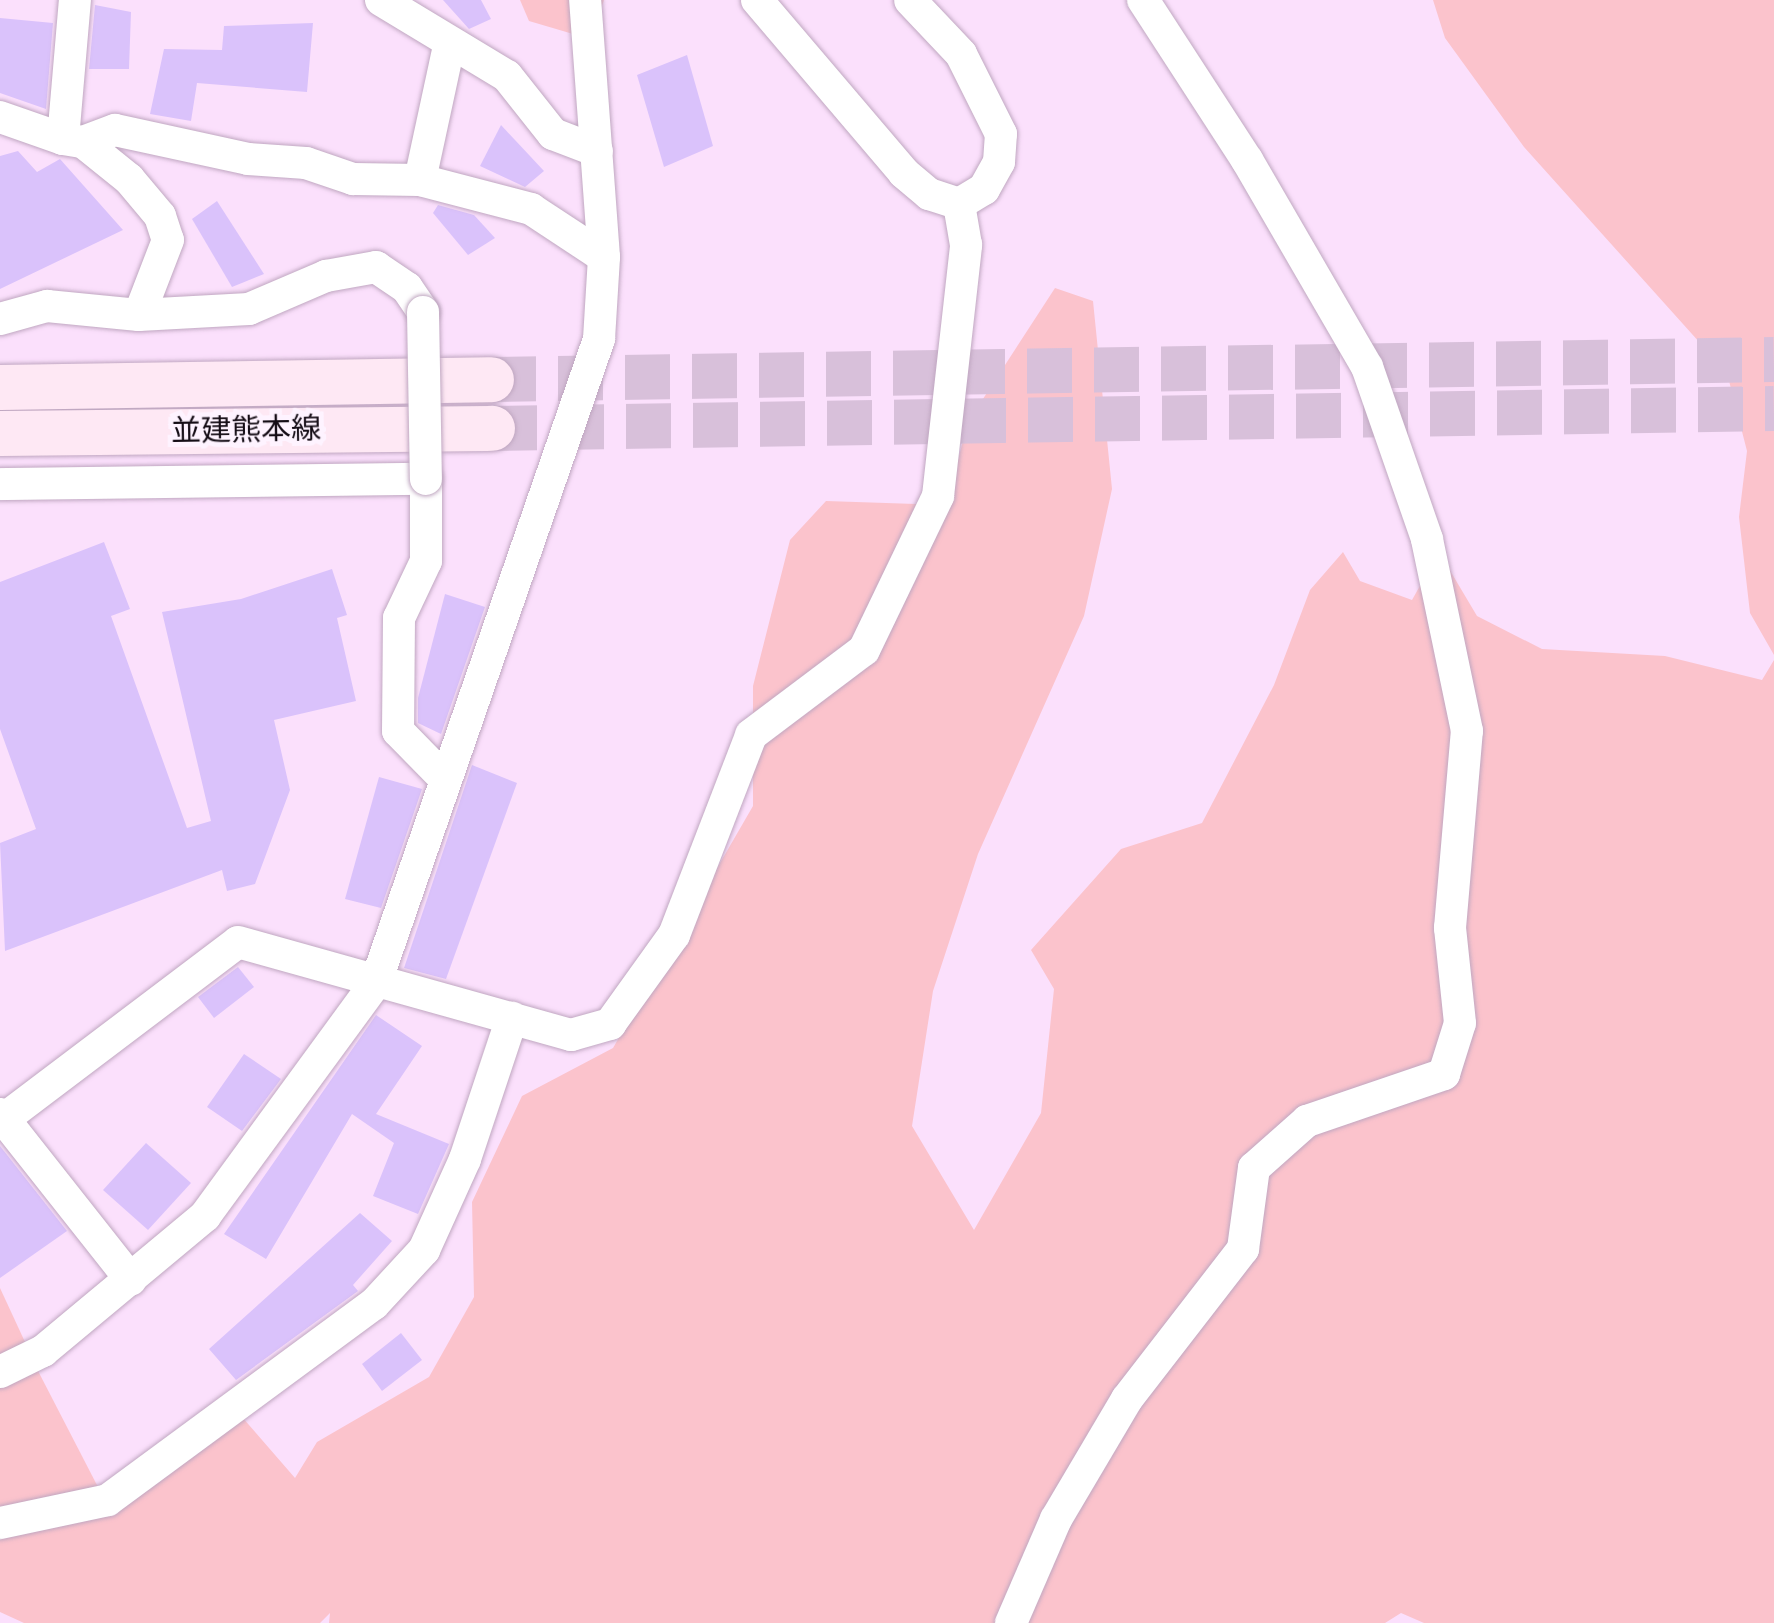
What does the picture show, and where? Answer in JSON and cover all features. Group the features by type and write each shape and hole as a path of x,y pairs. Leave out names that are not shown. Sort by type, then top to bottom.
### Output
{"main road":[{"name":"並建熊本線","path":"0,387 492,379"},
{"name":"並建熊本線","path":"0,433 492,428"}],"street":[{"path":"73,141 75,0"},
{"path":"380,0 448,46 508,76 554,134 598,151"},
{"path":"0,1372 43,1351 205,1216 376,982 599,340 604,258 584,0"},
{"path":"757,0 904,172 929,194 960,204 984,190 999,162 1000,134 962,54 910,0"},
{"path":"1012,1623 1056,1519 1128,1399 1243,1250 1254,1168 1307,1121 1444,1074 1460,1023 1450,928 1467,731 1427,539 1367,367 1248,160 1143,0"},
{"path":"420,180 448,46"},
{"path":"0,117 73,141 130,179 160,216 168,240 139,315"},
{"path":"73,141 115,130 248,160 306,162 354,180 420,180 531,210 604,258"},
{"path":"131,1280 1,1118 238,942 571,1035 610,1024 674,935 751,735 864,650 938,496 966,244 960,204"},
{"path":"0,319 46,306 139,315 249,309 326,276 376,267 407,288 424,312 426,562 399,618 398,730 445,779"},
{"path":"0,484 426,479"},
{"path":"0,1523 108,1500 374,1304 424,1250 465,1160 512,1018"}],"shaded area":[{"path":"520,0 604,0 590,39 529,21"},
{"path":"1433,0 1774,0 1774,655 1750,613 1739,517 1747,451 1727,373 1524,147 1445,38"},
{"path":"1055,288 1093,301 1112,489 1084,616 978,854 933,991 912,1126 974,1230 1041,1113 1054,989 1031,950 1121,849 1202,823 1274,685 1310,590 1343,552 1360,581 1412,600 1439,552 1477,616 1542,649 1665,656 1762,680 1774,660 1774,1623 1424,1623 1401,1613 1385,1623 329,1623 330,1613 320,1623 24,1623 0,1612 0,1532 95,1519 242,1417 295,1478 317,1442 429,1377 474,1297 472,1202 522,1096 613,1048 753,806 753,686 790,540 826,501 946,505 968,422"},
{"path":"0,1288 25,1342 0,1359"},
{"path":"36,1367 99,1489 0,1509 0,1386"}],"building":[{"path":"443,0 481,0 491,19 469,29"},
{"path":"95,5 131,12 129,69 89,69"},
{"path":"0,18 53,23 46,109 0,93"},
{"path":"313,23 307,92 197,83 191,121 150,114 164,49 222,50 224,26"},
{"path":"687,55 713,146 664,167 637,75"},
{"path":"501,125 544,171 525,187 480,166"},
{"path":"18,151 37,172 60,159 123,230 0,289 0,156"},
{"path":"217,201 264,274 232,287 192,219"},
{"path":"438,205 474,215 495,238 468,255 433,213"},
{"path":"104,542 130,609 111,616 187,828 211,821 162,612 241,599 332,569 347,615 337,618 356,701 274,720 290,790 255,884 227,891 222,870 5,951 0,843 36,829 0,729 0,582"},
{"path":"445,594 485,607 441,734 418,723 418,698"},
{"path":"472,765 517,783 446,979 404,968"},
{"path":"379,777 422,789 381,908 345,899"},
{"path":"238,967 254,987 214,1018 198,997"},
{"path":"376,1015 422,1046 376,1114 449,1144 418,1214 373,1196 394,1143 352,1114 266,1259 224,1234"},
{"path":"244,1054 281,1079 242,1131 207,1107"},
{"path":"146,1143 191,1183 148,1230 103,1190"},
{"path":"0,1146 67,1231 0,1278"},
{"path":"360,1213 392,1241 353,1285 358,1291 236,1380 209,1349"},
{"path":"401,1333 422,1360 382,1391 362,1364"}],"tunnel":[{"path":"491,379 1774,359"},
{"path":"492,428 1774,408"}]}
